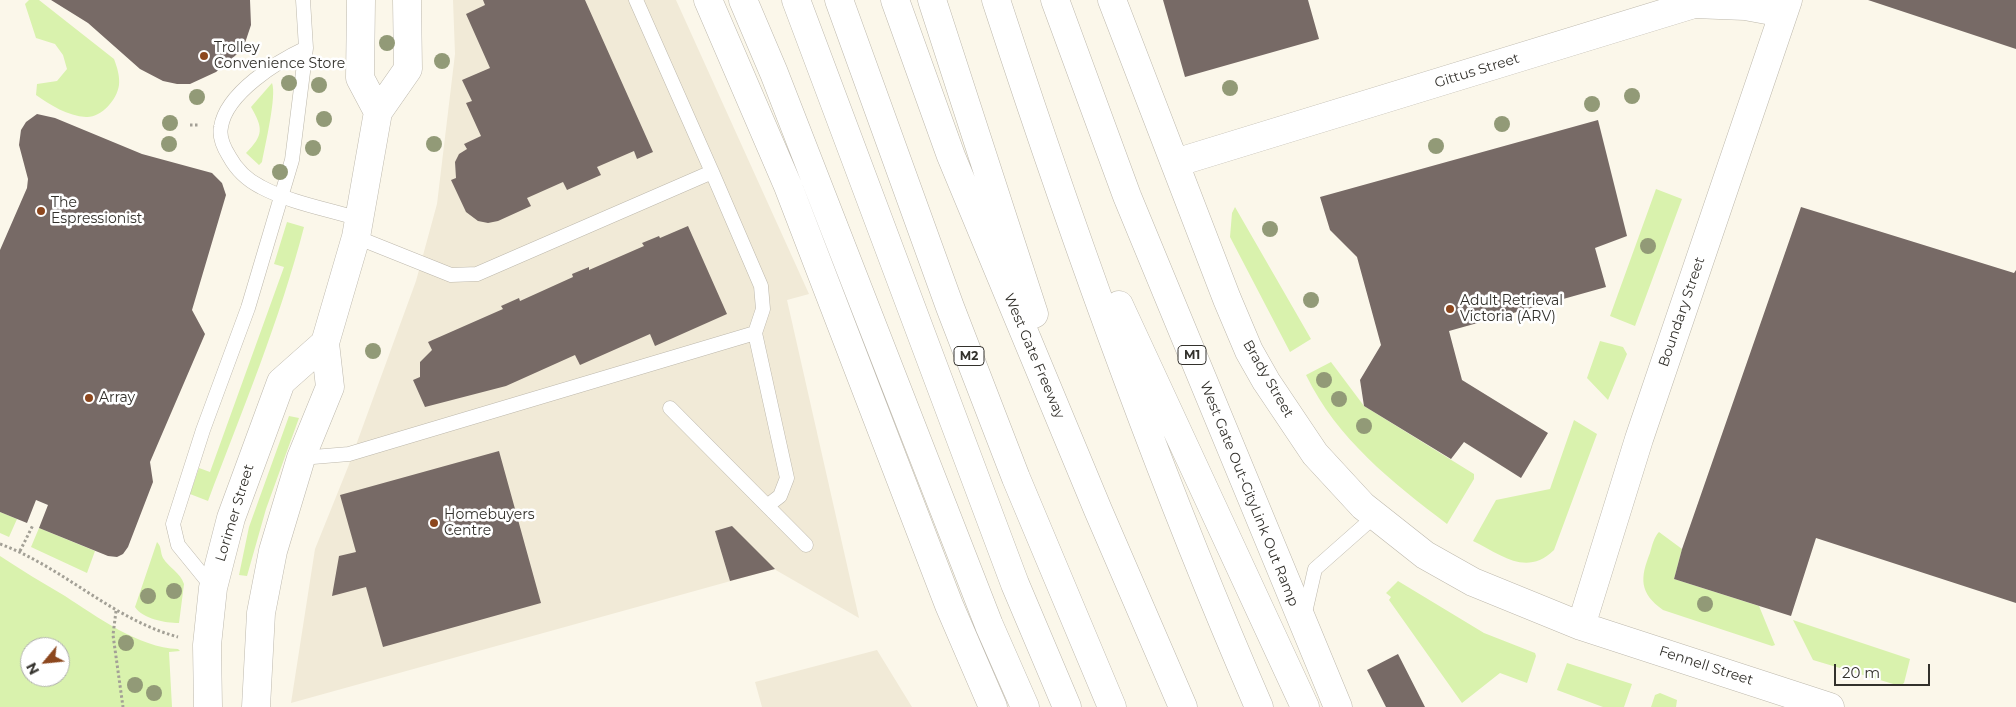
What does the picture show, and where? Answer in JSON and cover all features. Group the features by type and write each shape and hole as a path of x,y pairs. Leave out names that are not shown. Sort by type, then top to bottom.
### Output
{"main road":[{"path":"361,0 360,78 378,112"},
{"path":"256,707 261,614 273,551 301,458 330,386 325,343 358,228 378,112 408,69 407,0"},
{"path":"708,0 788,186 946,597 993,707"},
{"path":"743,0 774,73 927,470 989,625 1025,707"},
{"path":"751,0 774,73"},
{"path":"796,0 1014,584 1067,707"},
{"name":"M2","path":"839,0 950,307 1012,470 1112,707"},
{"name":"West Gate Freeway","path":"895,0 951,156 1098,510 1183,707"},
{"path":"932,0 1098,510"},
{"path":"996,0 1036,124 1170,492 1259,707"},
{"name":"West Gate Out-CityLink Out Ramp","path":"1055,0 1127,196 1302,624 1338,707"},
{"name":"Brady Street","path":"1112,0 1227,299 1249,351 1266,381 1315,454 1363,506 1424,555 1473,582 1581,626"},
{"name":"Gittus Street","path":"1175,163 1694,4 1785,7"},
{"name":"Boundary Street","path":"1581,626 1639,439 1785,7"},
{"path":"1036,124 1305,707"},
{"name":"Lorimer Street","path":"208,707 207,645 213,588 232,518 281,382 325,343"},
{"name":"Fennell Street","path":"1581,626 1830,707"}],"lane":[{"path":"213,588 178,545 173,524 203,430 248,308 292,160 306,48 303,0"},
{"path":"636,0 761,286 763,309 755,333 787,478 780,496 767,506"},
{"path":"306,48 280,60 250,85 230,106 221,127 224,148 234,166 249,180 358,228 451,275 477,274 712,172"},
{"path":"301,458 349,454 755,333"},
{"path":"670,408 806,545"},
{"path":"1302,624 1315,569 1375,516"}],"path":[{"path":"20,552 33,525"},
{"path":"0,544 20,552 116,610 170,635 207,645"},
{"path":"116,610 113,635 123,707"}],"shaded area":[{"path":"453,0 676,0 809,294 787,300 859,618 774,569 291,703 315,549 348,467 416,281 437,204 455,54"},
{"path":"877,650 912,707 762,707 755,682"}],"green space":[{"path":"29,0 39,0 114,59 119,75 118,91 112,102 97,115 86,117 73,115 53,106 36,95 37,84 57,81 67,69 63,55 55,44 36,38 25,4"},
{"path":"272,83 273,98 270,121 262,162 259,165 246,153 256,141 260,131 258,121 251,107"},
{"path":"1656,189 1682,199 1635,326 1610,316"},
{"path":"1235,207 1311,339 1290,352 1230,237 1232,213"},
{"path":"287,222 304,227 284,296 260,365 208,501 190,494 199,468 210,472 284,267 274,264"},
{"path":"1600,341 1623,347 1627,354 1608,400 1587,378"},
{"path":"1331,362 1364,406 1474,474 1474,479 1447,524 1367,458 1333,419 1306,375"},
{"path":"289,416 299,418 266,509 247,576 239,575 249,527"},
{"path":"1574,420 1597,434 1554,550 1544,558 1524,563 1504,557 1473,541 1496,500 1550,489"},
{"path":"0,512 17,519 9,537 0,533"},
{"path":"39,528 95,551 87,573 31,547"},
{"path":"1659,532 1682,549 1674,579 1759,606 1775,645 1772,646 1663,610 1655,604 1646,591 1643,578 1653,542"},
{"path":"157,542 163,558 180,576 184,584 179,623 161,621 143,615 135,607"},
{"path":"0,556 118,630 148,643 178,649 180,651 169,652 172,707 0,707"},
{"path":"1398,581 1484,633 1535,653 1536,656 1527,683 1500,673 1462,703 1389,600 1391,597 1386,593"},
{"path":"1793,620 1910,659 1904,683 1900,686 1813,660"},
{"path":"1567,663 1632,684 1624,707 1603,707 1557,690"},
{"path":"1660,693 1677,700 1676,707 1651,707 1655,695"}],"building":[{"path":"51,0 250,0 251,25 243,49 216,72 190,84 177,84 163,81 140,69 88,23"},
{"path":"483,0 585,0 653,152 637,159 634,151 597,167 601,175 567,190 563,182 527,198 531,206 498,221 488,223 478,221 466,212 451,180 456,178 455,162 459,154 467,149 464,144 481,136 466,103 472,101 462,80 490,68 466,14 485,5"},
{"path":"1163,0 1308,0 1319,39 1185,77"},
{"path":"1868,0 2016,0 2016,49"},
{"name":"Array","path":"37,114 55,118 142,154 212,173 222,183 226,195 192,310 205,334 150,462 153,482 128,547 123,554 117,557 108,556 39,528 48,505 36,500 27,523 0,512 0,250 27,188 28,179 19,145 21,130 26,122"},
{"name":"Adult Retrieval Victoria (ARV)","path":"1598,120 1627,236 1595,248 1606,287 1449,331 1462,380 1548,433 1521,478 1464,442 1451,459 1364,406 1360,380 1381,345 1357,257 1330,230 1320,197"},
{"path":"1801,207 2014,273 2016,270 2016,603 1816,538 1791,616 1674,579 1682,549"},
{"path":"688,226 727,314 655,346 650,334 580,365 575,355 506,386 425,407 413,380 420,377 420,362 432,350 428,342 503,309 501,306 519,298 520,301 573,277 572,274 589,267 589,270 644,246 642,243 659,236 660,238"},
{"name":"Homebuyers Centre","path":"499,451 541,603 383,647 366,587 332,596 339,556 356,552 340,495"},
{"path":"732,526 775,569 730,581 715,531"},
{"path":"1398,654 1425,707 1386,707 1367,670"}],"place":[{"name":"Trolley Convenience Store","path":"204,56"},
{"name":"The Espressionist","path":"41,211"},
{"name":"Adult Retrieval Victoria (ARV)","path":"1450,309"},
{"name":"Array","path":"89,398"},
{"name":"Homebuyers Centre","path":"434,523"}]}
